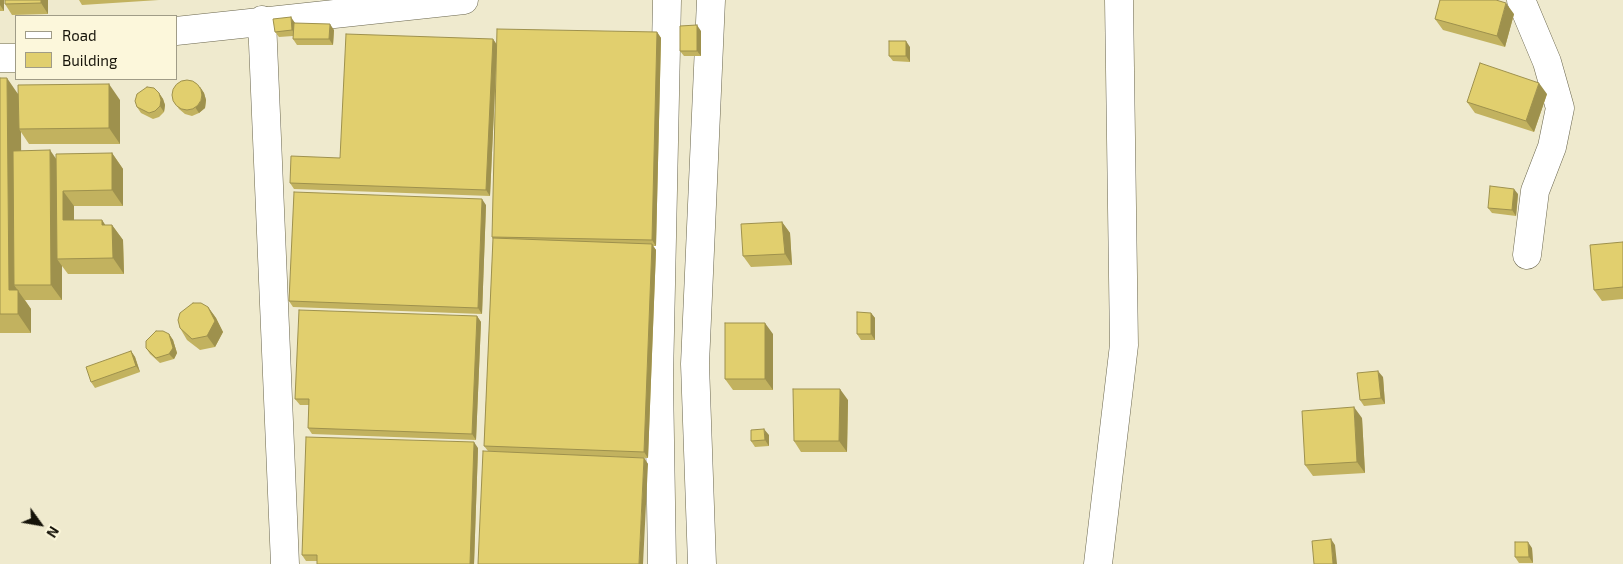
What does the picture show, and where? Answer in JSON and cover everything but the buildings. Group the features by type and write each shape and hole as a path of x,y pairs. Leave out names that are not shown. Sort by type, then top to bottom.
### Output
{"lane":[{"path":"178,31 262,20 464,0"},
{"path":"662,564 659,379 667,0"},
{"path":"702,564 694,364 710,0"},
{"path":"1098,564 1124,346 1119,0"},
{"path":"1521,0 1547,62 1560,108 1552,147 1535,191 1527,255"},
{"path":"262,20 285,564"},
{"path":"0,58 15,58"}]}
